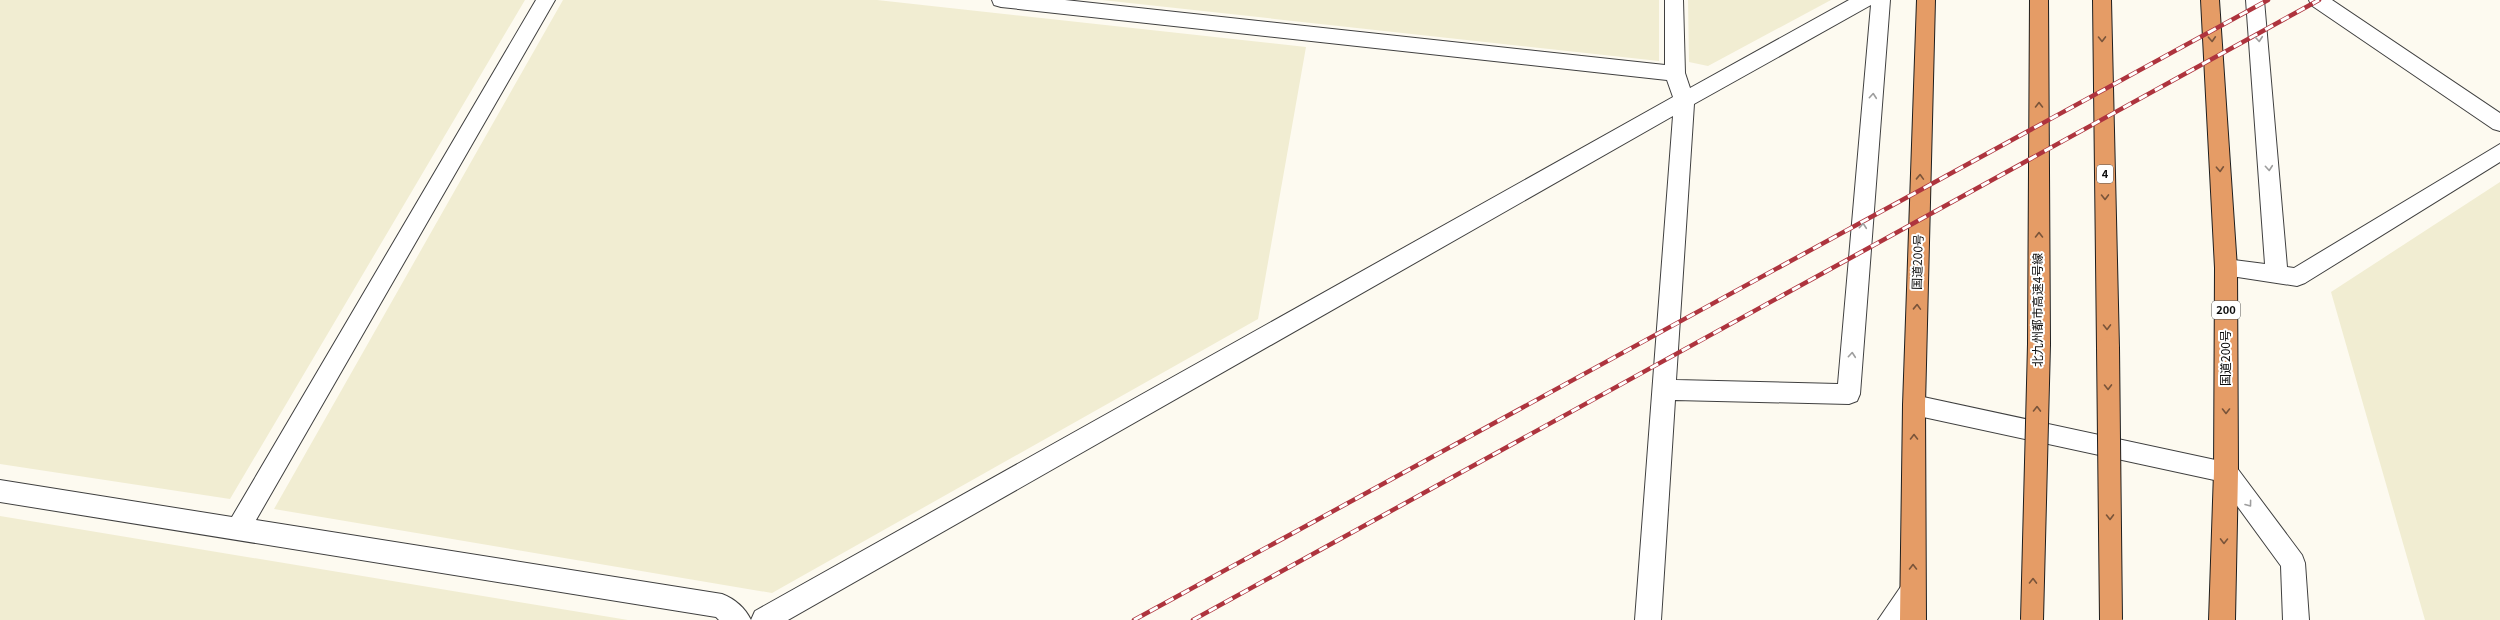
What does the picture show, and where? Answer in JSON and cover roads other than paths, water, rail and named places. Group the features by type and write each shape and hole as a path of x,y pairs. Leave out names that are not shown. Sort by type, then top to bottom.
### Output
{"highway":[{"name":"国道200号","path":"1913,620 1914,405 1926,0"},
{"name":"北九州都市高速4号線","path":"2032,620 2039,344 2039,0"},
{"name":"4","path":"2102,0 2111,620"},
{"name":"国道200号","path":"2210,0 2226,268 2226,472 2222,620"}],"street":[{"path":"238,530 546,0"},
{"path":"1001,0 1675,73"},
{"path":"1648,620 1684,100 1675,73 1674,0"},
{"path":"764,620 1684,100 1866,0"},
{"path":"1663,390 1849,394 1881,0"},
{"path":"2255,0 2277,274"},
{"path":"2318,0 2500,123"},
{"path":"2226,268 2296,277 2500,152"},
{"path":"1914,405 2226,472 2293,563 2296,620"},
{"path":"0,491 722,606 738,620"},
{"path":"1891,620 1913,590"}],"railway":[{"path":"1134,620 2268,0"},
{"path":"1193,620 2319,0"}]}
